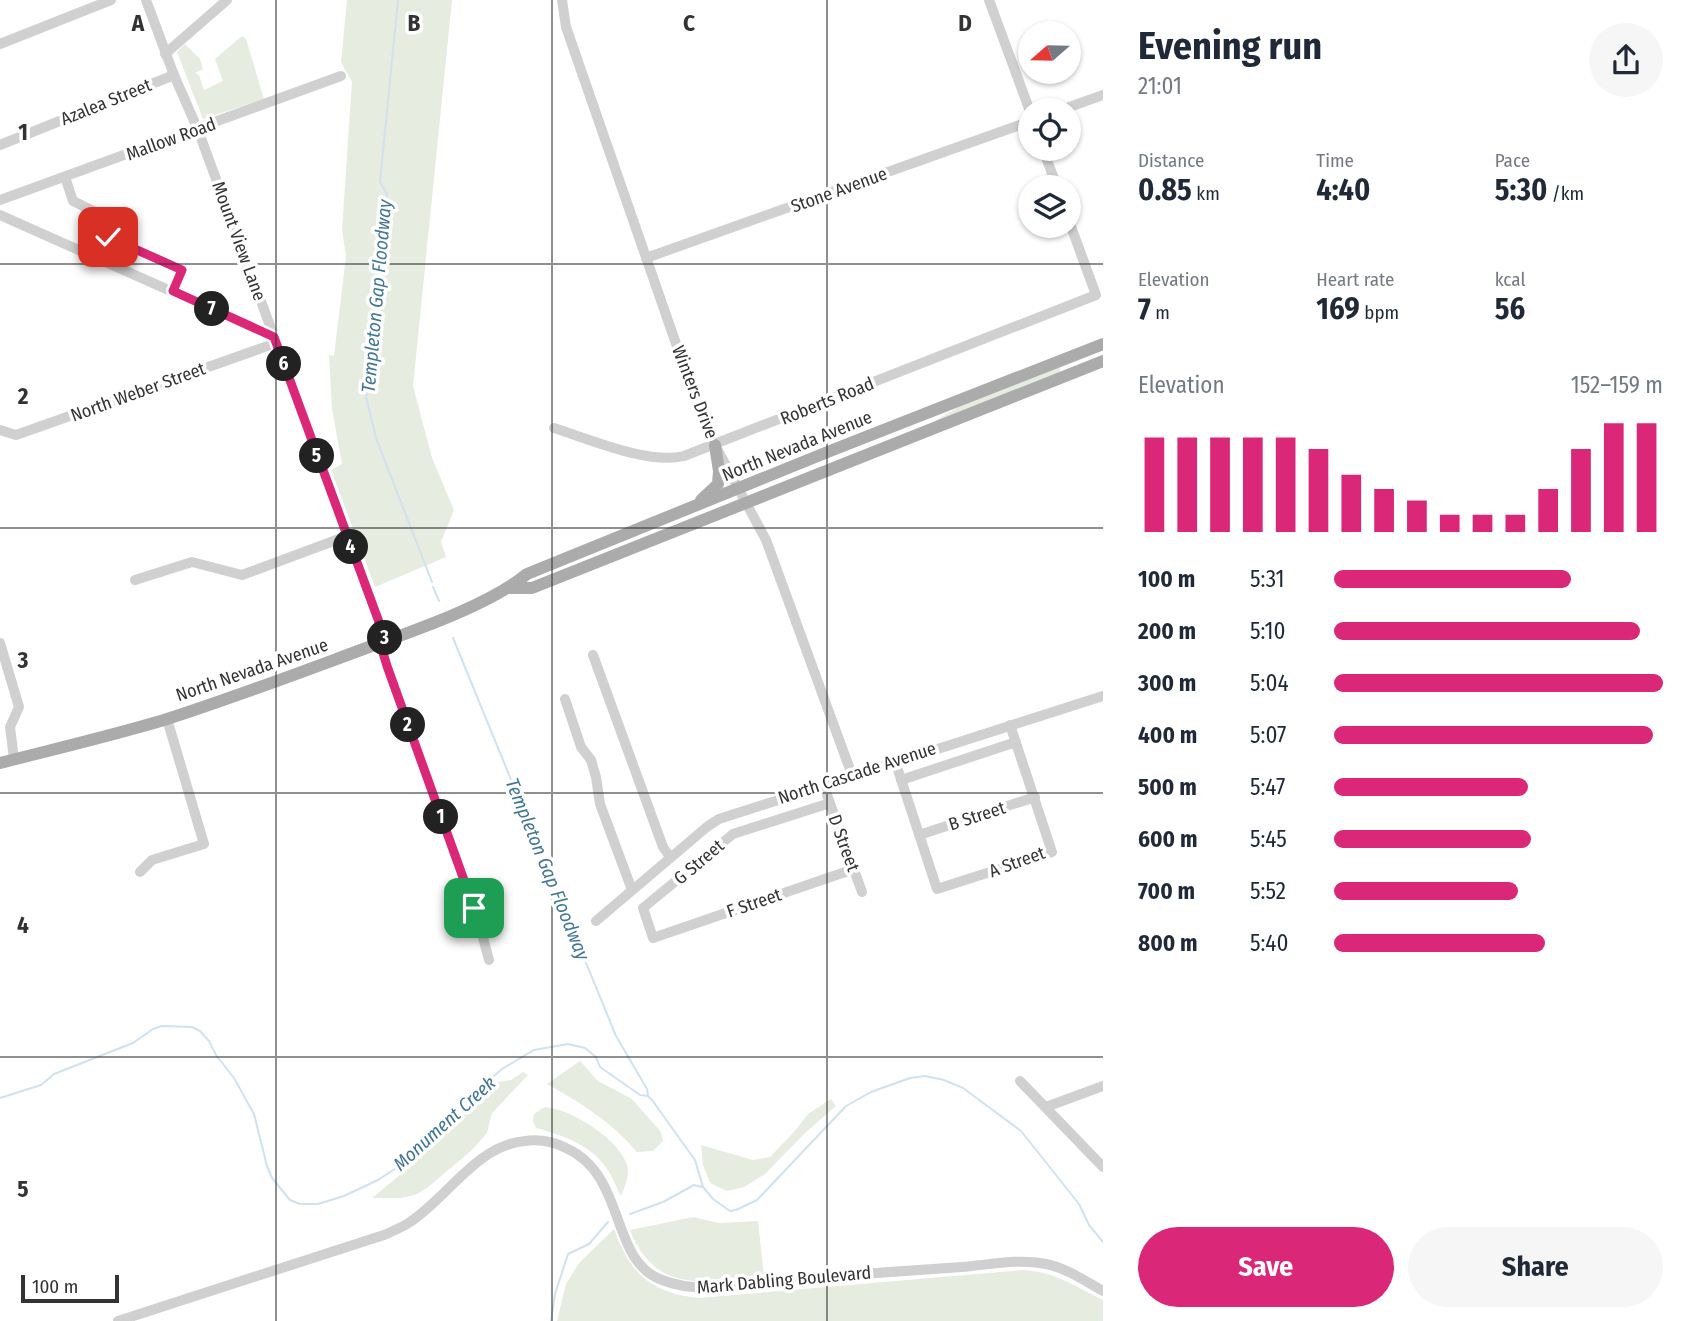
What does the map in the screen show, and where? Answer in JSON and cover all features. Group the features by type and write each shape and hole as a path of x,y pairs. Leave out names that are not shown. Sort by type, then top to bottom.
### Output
{"main road":[{"name":"North Nevada Avenue","path":"0,763 167,719 383,642 509,588 527,574 1103,344"},
{"name":"North Nevada Avenue","path":"509,588 532,588 1103,361"},
{"path":"685,510 707,497 718,484 715,445"}],"street":[{"path":"0,44 111,0"},
{"name":"Mount View Lane","path":"146,0 173,75 198,130 347,536 478,919 488,960"},
{"path":"165,54 227,0"},
{"name":"Winters Drive","path":"563,0 566,27 698,407 772,557 852,775"},
{"path":"989,0 1025,98"},
{"name":"Azalea Street","path":"0,145 173,75"},
{"name":"Mallow Road","path":"0,200 341,76"},
{"path":"1081,103 1103,95"},
{"name":"Stone Avenue","path":"646,258 1018,126"},
{"path":"65,177 73,201 114,221 99,258"},
{"path":"0,215 173,291 275,340"},
{"path":"108,237 182,270 173,291"},
{"name":"Roberts Road","path":"554,428 660,458 684,456 715,445 1096,295 1075,238"},
{"name":"North Weber Street","path":"0,441 275,340"},
{"path":"1066,359 1073,373"},
{"path":"922,416 928,431"},
{"path":"0,430 16,435"},
{"path":"135,580 192,562 242,575 347,536"},
{"path":"0,643 19,706 10,727 14,760"},
{"path":"593,655 663,847 670,858"},
{"name":"North Cascade Avenue","path":"596,921 719,819 826,793 852,775 1103,696"},
{"path":"565,699 581,747 591,760 600,804 632,890"},
{"path":"139,872 152,860 204,844 167,719"},
{"name":"A Street","path":"919,835 937,889 1052,852 1010,725"},
{"path":"901,780 1016,742"},
{"path":"895,761 919,835"},
{"name":"D Street","path":"826,793 862,892"},
{"name":"G Street","path":"653,938 643,908 733,834 826,793"},
{"name":"B Street","path":"919,835 1035,797"},
{"name":"F Street","path":"653,938 854,869"},
{"path":"1020,1081 1101,1160"},
{"path":"1046,1107 1103,1086"},
{"name":"Mark Dabling Boulevard","path":"118,1321 387,1234 411,1222 488,1154 508,1144 525,1141 545,1141 562,1146 578,1153 592,1165 611,1196 631,1252 657,1279 680,1287 733,1286 1028,1261 1062,1269 1103,1291"}],"shaded area":[{"path":"347,0 452,0 413,386 432,458 454,510 441,542 446,557 375,587 331,470 342,464 332,409 329,355 334,356 346,256 342,230 352,82 341,62"},
{"path":"242,36 246,39 264,99 203,119 177,52 185,44 200,59 203,69 195,73 199,75 204,90 223,81 215,59"},
{"path":"1060,367 1060,372 935,421 970,400"},
{"path":"580,1061 598,1081 632,1099 661,1132 663,1141 653,1151 637,1152 595,1114 547,1084"},
{"path":"523,1072 528,1075 492,1113 487,1133 472,1150 427,1188 415,1195 401,1198 372,1198 432,1146 448,1126 497,1082 511,1080"},
{"path":"831,1099 836,1106 765,1174 744,1187 727,1191 710,1183 703,1165 701,1145 753,1160 770,1157 808,1114"},
{"path":"545,1107 580,1119 614,1145 628,1169 621,1196 609,1172 595,1155 567,1138 536,1128 534,1114"},
{"path":"693,1217 718,1223 758,1221 764,1277 703,1281 685,1280 669,1275 654,1266 641,1251 630,1230"},
{"path":"614,1229 627,1258 644,1278 655,1286 682,1295 699,1298 1023,1270 1055,1277 1103,1300 1103,1321 557,1321 566,1284 579,1263"}],"waterway":[{"name":"Templeton Gap Floodway","path":"398,0 380,182 387,194 376,292 372,369 366,397 376,438 432,582"},
{"name":"Templeton Gap Floodway","path":"433,587 439,601"},
{"name":"Templeton Gap Floodway","path":"453,638 616,1036 647,1089 648,1096"},
{"name":"Monument Creek","path":"0,1098 41,1085 54,1074 133,1043 153,1029 162,1026 192,1027 209,1041 254,1114 272,1178 290,1200 300,1204 318,1204 344,1196 378,1180 407,1161 446,1118 502,1069 534,1050 568,1044 585,1048 596,1057 600,1067 640,1095 648,1096 652,1100 695,1160 703,1187 713,1199 730,1211 757,1200 846,1106 871,1092 910,1078 925,1076 963,1088 1021,1131 1079,1204 1089,1225 1103,1242"},
{"path":"630,1214 663,1202 694,1185 702,1187"},
{"path":"551,1321 555,1294 568,1254 589,1244 608,1222"}],"route":[{"path":"108,237 182,270 173,291 274,337 386,641 380,643 387,666 474,908"}]}
